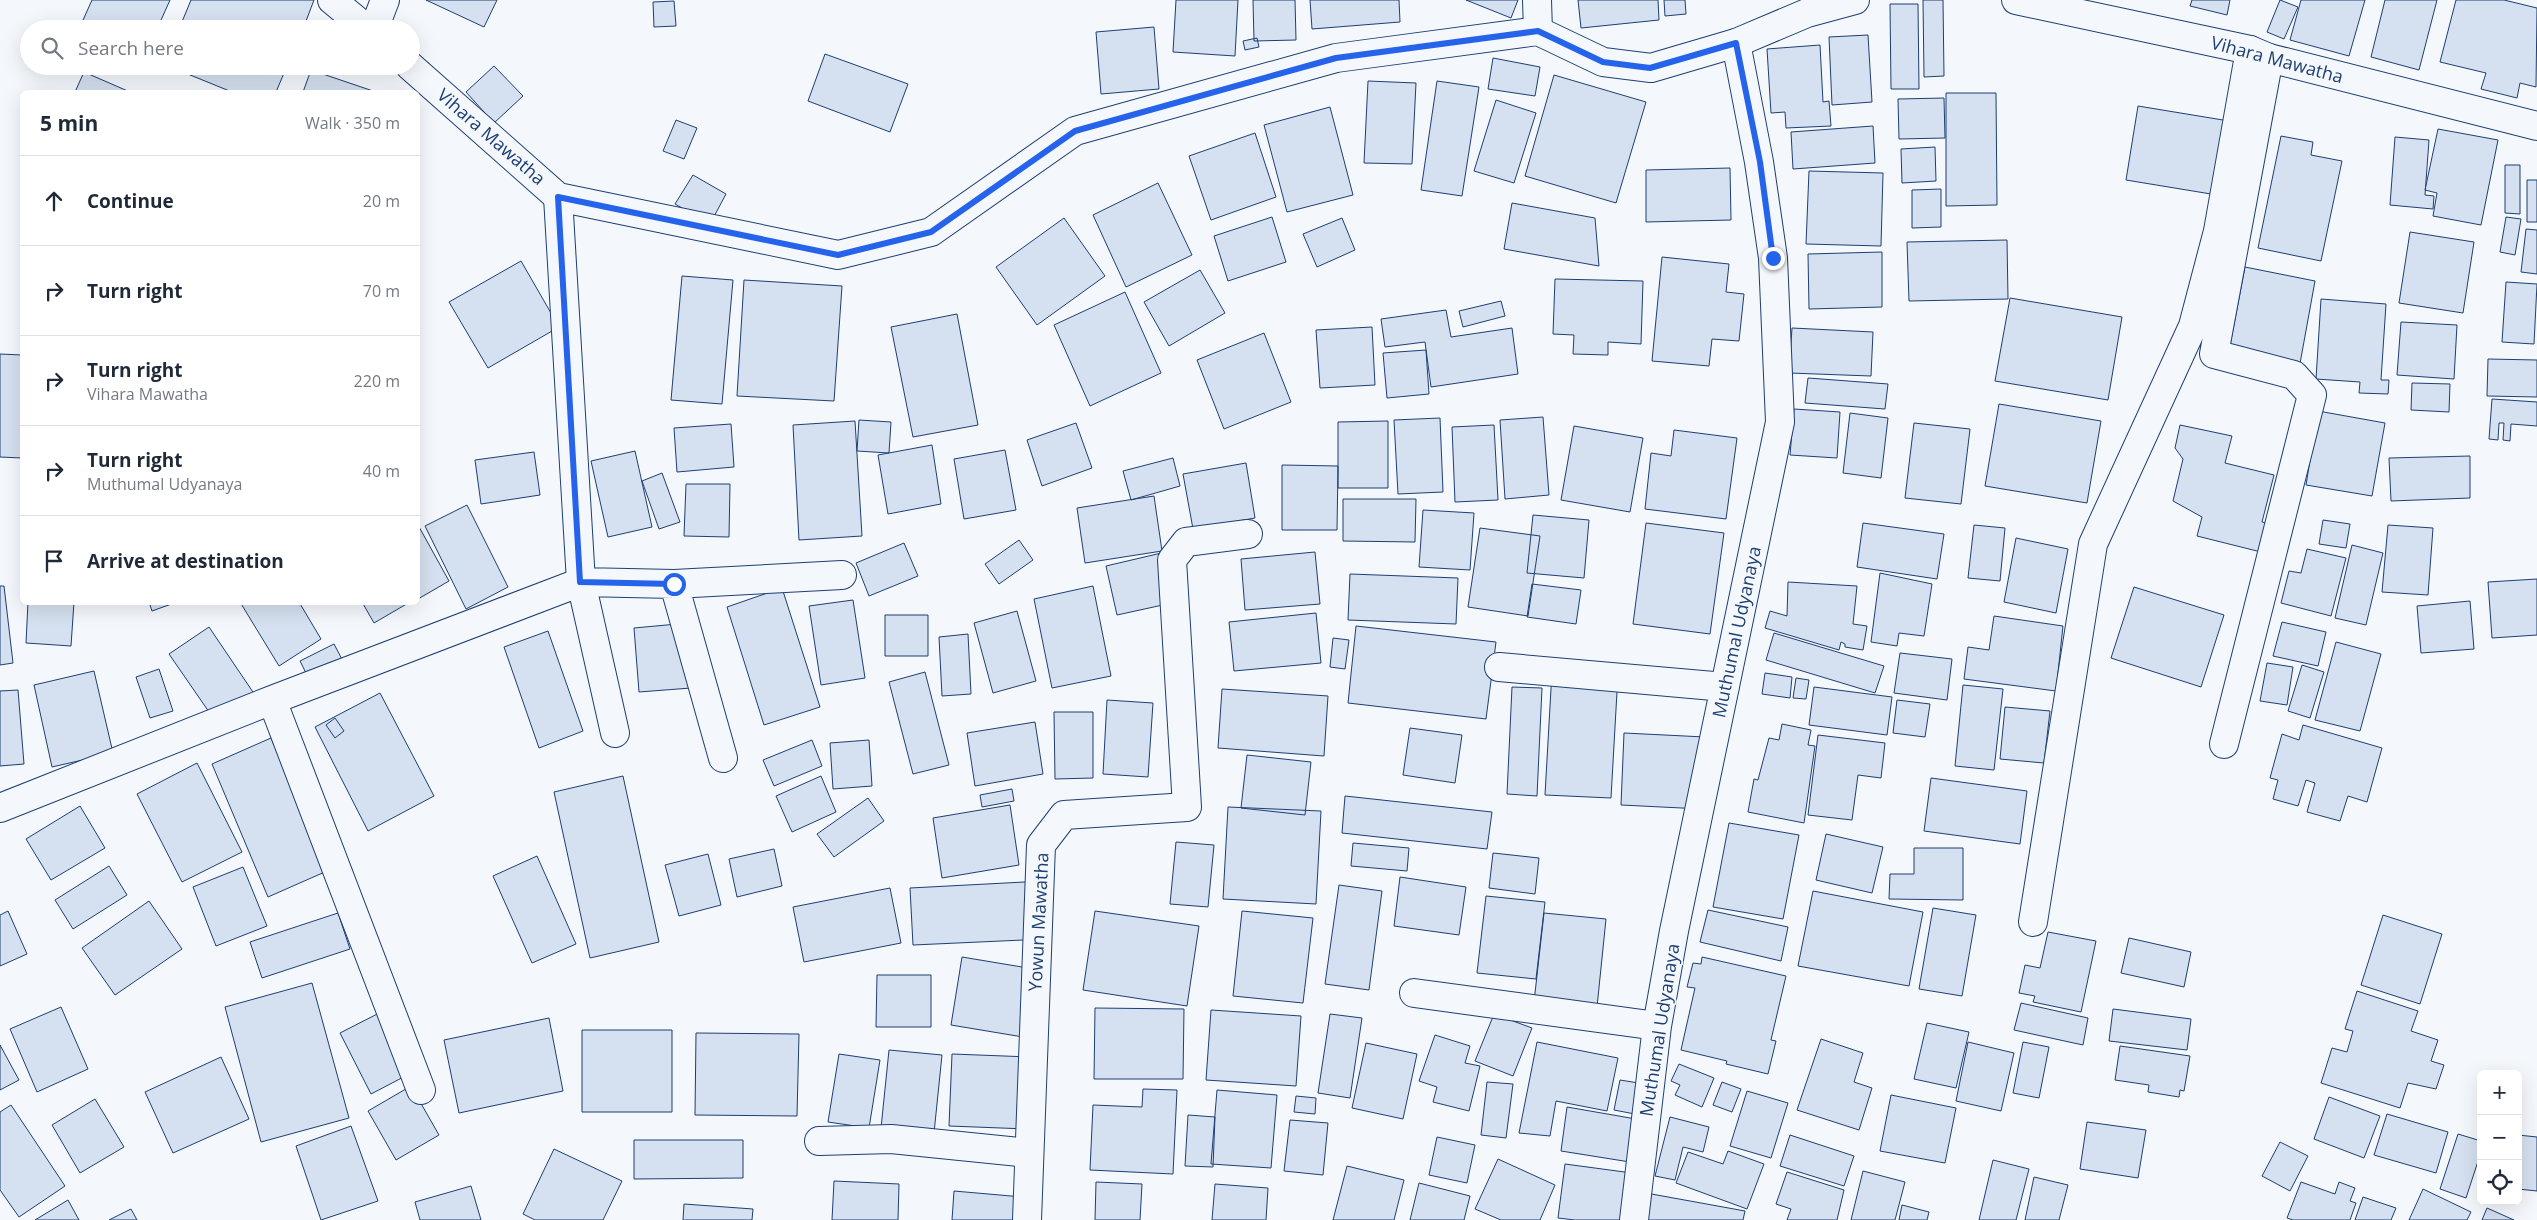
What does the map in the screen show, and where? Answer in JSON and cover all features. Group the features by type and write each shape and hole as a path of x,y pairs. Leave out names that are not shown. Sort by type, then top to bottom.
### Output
{"street":[{"path":"332,0 356,20"},
{"path":"377,20 385,0"},
{"path":"1537,0 1538,31 1603,62 1650,68 1736,43 1808,13 1855,0"},
{"name":"Vihara Mawatha","path":"2016,0 2260,54 2537,126"},
{"name":"Vihara Mawatha","path":"420,75 558,197 838,255 931,232 1075,131 1336,58 1538,31"},
{"name":"Muthumal Udyanaya","path":"1634,1220 1657,1026 1674,931 1780,422 1773,258 1760,162 1736,43"},
{"path":"2224,744 2312,395 2294,375 2214,354 2260,54"},
{"path":"2033,922 2093,544 2193,326 2218,231 2260,54"},
{"path":"558,197 580,582 615,733"},
{"name":"Yowun Mawatha","path":"1027,1220 1041,845 1064,815 1186,806 1172,560 1186,542 1248,534"},
{"path":"0,808 272,700 580,582 674,584 842,575"},
{"path":"674,584 723,758"},
{"path":"1499,667 1725,687"},
{"path":"272,700 421,1090"},
{"path":"1414,993 1657,1026"},
{"path":"819,1141 891,1139 1029,1153"}],"building":[{"path":"92,0 170,0 161,20 83,20"},
{"path":"191,0 314,0 306,20 183,20"},
{"path":"426,0 497,0 484,27"},
{"path":"1176,0 1238,0 1235,56 1173,52"},
{"path":"1253,0 1295,0 1296,40 1254,41"},
{"path":"1310,0 1399,0 1400,22 1312,29"},
{"path":"1466,0 1518,0 1511,18"},
{"path":"1578,0 1658,0 1659,20 1581,28"},
{"path":"1664,0 1685,0 1686,14 1665,16"},
{"path":"1923,0 1943,0 1944,76 1924,77"},
{"path":"2192,0 2230,0 2227,15 2190,6"},
{"path":"2280,0 2298,7 2284,39 2267,32"},
{"path":"2301,0 2365,0 2349,56 2290,40"},
{"path":"2385,0 2437,0 2419,70 2371,57"},
{"path":"2456,0 2504,0 2537,8 2536,87 2520,83 2517,98 2481,89 2486,73 2440,62"},
{"path":"674,1 676,26 654,27 653,2"},
{"path":"1890,4 1918,4 1919,89 1891,89"},
{"path":"1154,27 1159,89 1101,94 1096,32"},
{"path":"1868,35 1872,102 1832,105 1829,37"},
{"path":"1257,38 1259,47 1245,50 1243,41"},
{"path":"1820,45 1823,102 1829,101 1831,126 1786,128 1785,112 1771,113 1767,49"},
{"path":"825,54 908,84 890,132 808,101"},
{"path":"1493,58 1540,67 1535,96 1488,89"},
{"path":"494,66 523,96 494,123 466,92"},
{"path":"83,75 91,75 125,90 76,90"},
{"path":"190,75 283,75 277,90 227,90"},
{"path":"309,75 326,75 370,90 304,90"},
{"path":"1554,75 1646,102 1616,203 1525,176"},
{"path":"1368,81 1416,83 1412,164 1364,163"},
{"path":"1437,81 1479,87 1462,196 1421,190"},
{"path":"1946,93 1996,93 1997,205 1946,206"},
{"path":"1944,98 1945,138 1899,139 1898,99"},
{"path":"1496,100 1536,113 1514,183 1474,171"},
{"path":"2138,106 2229,121 2217,195 2126,180"},
{"path":"1330,107 1353,195 1287,212 1264,125"},
{"path":"676,120 697,128 684,159 663,151"},
{"path":"1873,126 1875,163 1793,169 1791,132"},
{"path":"2438,129 2498,140 2481,225 2433,216 2437,193 2425,190"},
{"path":"1255,133 1276,197 1211,220 1189,156"},
{"path":"2281,136 2313,142 2311,155 2342,161 2321,261 2258,248"},
{"path":"2395,137 2429,140 2425,195 2434,196 2433,209 2390,205"},
{"path":"1935,147 1936,181 1902,183 1901,149"},
{"path":"2505,165 2520,165 2520,214 2505,213"},
{"path":"1730,168 1731,220 1646,222 1646,170"},
{"path":"1809,171 1883,173 1881,246 1806,244"},
{"path":"693,175 726,194 710,224 675,204"},
{"path":"2527,180 2537,180 2537,222 2527,222"},
{"path":"1158,183 1192,255 1126,287 1093,215"},
{"path":"1941,189 1941,227 1912,228 1912,190"},
{"path":"1512,203 1595,218 1599,266 1504,249"},
{"path":"1272,217 1286,262 1228,281 1214,236"},
{"path":"2506,217 2521,219 2515,255 2500,252"},
{"path":"1064,218 1105,276 1037,325 996,267"},
{"path":"1342,218 1355,250 1317,267 1303,234"},
{"path":"2526,229 2537,230 2537,274 2521,272"},
{"path":"2410,232 2474,242 2463,313 2399,303"},
{"path":"2007,240 2008,299 1909,301 1907,242"},
{"path":"1882,252 1882,307 1809,309 1808,254"},
{"path":"1662,257 1729,264 1726,292 1744,294 1739,341 1712,339 1709,366 1652,361"},
{"path":"521,261 559,327 488,368 449,302"},
{"path":"2245,267 2315,281 2299,369 2228,356"},
{"path":"1200,270 1225,313 1169,346 1144,302"},
{"path":"682,276 733,280 722,404 671,400"},
{"path":"1555,279 1643,281 1641,344 1608,342 1608,355 1573,354 1574,335 1553,334"},
{"path":"744,280 842,286 834,401 737,396"},
{"path":"2506,282 2537,284 2534,344 2502,342"},
{"path":"1125,292 1161,373 1090,406 1054,325"},
{"path":"2010,298 2122,317 2108,400 1995,381"},
{"path":"2321,299 2386,304 2381,380 2389,380 2388,394 2359,393 2360,382 2316,379"},
{"path":"1501,301 1505,316 1463,327 1459,311"},
{"path":"1446,310 1451,337 1512,328 1518,374 1431,387 1425,342 1385,347 1381,319"},
{"path":"957,314 978,425 913,437 891,327"},
{"path":"2401,322 2457,325 2454,379 2397,375"},
{"path":"1372,327 1375,385 1320,388 1316,330"},
{"path":"1792,328 1873,332 1871,376 1789,373"},
{"path":"1264,333 1291,402 1224,429 1197,360"},
{"path":"1426,350 1429,394 1387,398 1383,353"},
{"path":"0,354 20,355 20,458 0,457"},
{"path":"2488,359 2537,360 2537,397 2487,396"},
{"path":"1808,378 1888,384 1885,409 1805,403"},
{"path":"2412,383 2450,384 2449,412 2411,410"},
{"path":"2492,399 2537,402 2537,426 2511,424 2510,441 2503,440 2504,423 2499,423 2498,440 2489,439"},
{"path":"1999,404 2101,421 2087,503 1985,486"},
{"path":"1794,409 1840,412 1837,458 1790,455"},
{"path":"2318,411 2385,423 2372,496 2306,485"},
{"path":"1850,413 1888,418 1881,478 1843,473"},
{"path":"1543,417 1549,495 1505,499 1500,420"},
{"path":"1440,418 1443,492 1398,494 1394,420"},
{"path":"859,420 891,422 889,453 857,451"},
{"path":"855,421 862,536 799,540 793,425"},
{"path":"1388,421 1388,488 1338,488 1338,422"},
{"path":"1076,423 1092,468 1042,486 1027,440"},
{"path":"1914,423 1970,429 1961,504 1905,498"},
{"path":"731,424 734,467 677,472 674,428"},
{"path":"1494,425 1498,500 1455,502 1452,427"},
{"path":"2180,425 2232,436 2225,463 2274,475 2262,522 2272,525 2265,553 2197,536 2202,517 2173,501 2183,459 2175,448"},
{"path":"1574,426 1643,438 1630,512 1561,500"},
{"path":"1674,430 1737,438 1726,519 1645,509 1651,453 1671,456"},
{"path":"932,445 941,504 888,514 878,455"},
{"path":"1005,450 1016,510 964,519 954,459"},
{"path":"635,451 652,527 608,537 591,461"},
{"path":"534,452 540,495 481,504 475,460"},
{"path":"2470,456 2470,498 2391,501 2389,458"},
{"path":"1173,458 1180,486 1131,500 1123,471"},
{"path":"1246,463 1255,518 1193,529 1183,474"},
{"path":"1282,465 1338,466 1337,530 1282,530"},
{"path":"662,473 680,522 659,529 642,481"},
{"path":"686,484 730,484 729,537 684,536"},
{"path":"1154,496 1162,551 1085,563 1077,508"},
{"path":"1343,499 1416,499 1415,542 1343,541"},
{"path":"467,505 508,587 466,609 425,526"},
{"path":"1423,510 1474,513 1470,570 1419,567"},
{"path":"1533,515 1589,520 1584,578 1527,573"},
{"path":"2323,520 2350,524 2346,548 2319,544"},
{"path":"1646,523 1724,533 1710,634 1633,624"},
{"path":"1863,523 1944,534 1937,579 1857,567"},
{"path":"1974,525 2005,528 2000,581 1968,578"},
{"path":"2388,525 2433,528 2428,595 2382,592"},
{"path":"1480,528 1540,536 1528,616 1468,607"},
{"path":"420,529 449,581 420,598"},
{"path":"2016,538 2068,549 2056,613 2004,602"},
{"path":"1019,540 1033,560 999,584 985,564"},
{"path":"904,543 918,576 869,596 856,563"},
{"path":"2352,545 2383,553 2366,625 2335,618"},
{"path":"2307,549 2346,558 2331,616 2281,603 2289,571 2301,573"},
{"path":"1170,551 1181,601 1117,615 1106,566"},
{"path":"1315,552 1320,604 1245,610 1241,559"},
{"path":"1880,573 1932,584 1924,636 1899,633 1897,646 1871,642"},
{"path":"1350,574 1458,578 1456,624 1348,620"},
{"path":"2537,579 2537,635 2492,638 2488,582"},
{"path":"1788,582 1857,586 1853,624 1867,626 1863,650 1845,647 1845,644 1841,642 1839,650 1765,628 1770,611 1787,616"},
{"path":"1532,584 1581,590 1576,624 1527,617"},
{"path":"0,586 4,586 13,663 0,665"},
{"path":"1093,586 1111,676 1052,688 1034,599"},
{"path":"2134,587 2224,615 2201,687 2111,658"},
{"path":"782,588 820,707 764,725 727,607"},
{"path":"853,600 865,678 821,685 809,606"},
{"path":"2470,601 2474,649 2421,653 2417,606"},
{"path":"28,605 74,605 71,646 26,643"},
{"path":"150,605 169,605 152,611"},
{"path":"242,605 301,605 321,639 279,666"},
{"path":"364,605 405,605 374,623"},
{"path":"1017,611 1036,681 993,693 974,623"},
{"path":"1316,613 1321,663 1234,671 1229,622"},
{"path":"885,615 928,615 928,656 885,656"},
{"path":"1994,616 2063,626 2056,691 1964,679 1968,647 1989,650"},
{"path":"699,622 704,687 639,692 634,628"},
{"path":"2282,622 2326,632 2318,666 2273,656"},
{"path":"1356,626 1496,642 1486,719 1348,703"},
{"path":"209,627 257,698 218,725 169,654"},
{"path":"548,631 583,731 539,748 504,647"},
{"path":"1774,633 1884,666 1875,693 1766,660"},
{"path":"968,634 971,694 942,696 939,637"},
{"path":"1333,638 1349,640 1345,669 1330,667"},
{"path":"2336,642 2381,654 2360,731 2315,720"},
{"path":"334,644 345,665 310,681 300,661"},
{"path":"1900,653 1952,659 1947,700 1894,693"},
{"path":"2267,663 2293,667 2287,705 2260,701"},
{"path":"2302,665 2324,672 2310,718 2288,711"},
{"path":"159,669 173,711 150,718 136,677"},
{"path":"94,671 113,753 52,767 34,685"},
{"path":"1552,671 1618,674 1611,798 1545,795"},
{"path":"925,672 949,765 913,774 889,682"},
{"path":"1765,673 1792,677 1790,698 1762,694"},
{"path":"1796,678 1809,680 1806,699 1793,698"},
{"path":"1963,685 2003,689 1994,770 1955,766"},
{"path":"1512,687 1542,688 1537,796 1507,794"},
{"path":"1814,687 1892,697 1887,735 1809,725"},
{"path":"1222,689 1328,696 1324,756 1218,748"},
{"path":"18,690 24,764 0,766 0,691"},
{"path":"380,693 434,796 368,831 315,727"},
{"path":"1107,700 1153,703 1148,777 1103,774"},
{"path":"1897,700 1930,704 1925,737 1893,733"},
{"path":"2005,707 2050,711 2044,763 2000,759"},
{"path":"1054,712 1093,712 1093,778 1055,779"},
{"path":"335,718 344,731 335,738 326,725"},
{"path":"1035,722 1043,774 975,786 967,733"},
{"path":"1782,724 1811,730 1808,745 1815,746 1804,823 1748,812 1754,779 1758,780 1769,738 1779,740"},
{"path":"2303,725 2382,748 2367,802 2348,796 2340,821 2307,812 2315,783 2306,780 2298,806 2273,799 2278,780 2270,778 2282,734 2299,740"},
{"path":"1410,728 1462,735 1455,783 1403,775"},
{"path":"1624,733 1705,737 1702,809 1621,805"},
{"path":"1818,735 1885,743 1881,778 1858,775 1852,820 1808,815"},
{"path":"271,738 327,871 268,897 212,764"},
{"path":"812,740 822,766 774,786 763,760"},
{"path":"869,740 872,786 833,789 830,743"},
{"path":"1247,755 1311,762 1305,815 1241,808"},
{"path":"197,763 242,852 182,882 137,794"},
{"path":"623,776 659,942 590,958 554,792"},
{"path":"821,776 836,812 792,832 776,796"},
{"path":"1931,778 2027,791 2020,844 1924,831"},
{"path":"1012,789 1014,801 982,807 980,795"},
{"path":"1345,796 1492,812 1487,849 1342,833"},
{"path":"868,798 884,821 834,857 817,834"},
{"path":"1010,805 1019,865 942,878 933,818"},
{"path":"80,806 105,848 51,880 26,839"},
{"path":"1228,807 1321,811 1316,904 1223,899"},
{"path":"1729,823 1799,835 1783,919 1713,907"},
{"path":"1826,834 1883,847 1872,893 1816,880"},
{"path":"1176,842 1214,845 1208,907 1170,904"},
{"path":"1353,843 1409,848 1407,871 1351,866"},
{"path":"1914,848 1963,848 1963,900 1889,899 1890,874 1914,874"},
{"path":"774,849 782,886 737,897 729,859"},
{"path":"1493,853 1539,858 1535,894 1489,888"},
{"path":"708,854 721,905 679,916 665,865"},
{"path":"537,856 576,944 532,963 493,876"},
{"path":"109,866 127,895 73,929 55,900"},
{"path":"243,867 267,926 216,946 193,887"},
{"path":"1400,877 1466,887 1459,935 1394,926"},
{"path":"1044,881 1046,939 913,945 910,888"},
{"path":"1339,885 1382,891 1369,990 1325,984"},
{"path":"890,888 901,943 804,962 793,907"},
{"path":"1813,891 1923,912 1909,986 1798,966"},
{"path":"1486,896 1545,902 1536,979 1477,973"},
{"path":"149,901 182,949 115,995 82,948"},
{"path":"1933,908 1976,915 1962,996 1919,989"},
{"path":"1708,910 1788,927 1781,961 1700,942"},
{"path":"8,911 27,954 0,966 0,915"},
{"path":"1095,911 1199,926 1187,1006 1083,990"},
{"path":"1242,911 1313,918 1303,1003 1233,996"},
{"path":"338,913 350,949 262,978 250,942"},
{"path":"1544,913 1606,919 1597,1007 1534,1002"},
{"path":"2383,915 2442,934 2420,1004 2361,985"},
{"path":"2048,932 2096,941 2081,1012 2033,1002 2035,996 2019,993 2025,965 2040,968"},
{"path":"2129,938 2191,952 2184,987 2121,973"},
{"path":"962,957 1034,969 1023,1037 951,1025"},
{"path":"1702,957 1786,976 1771,1040 1776,1041 1768,1074 1726,1064 1727,1061 1681,1050 1695,988 1687,987 1693,963 1701,964"},
{"path":"877,975 931,975 931,1027 876,1027"},
{"path":"312,983 349,1118 261,1142 225,1007"},
{"path":"2357,991 2418,1011 2411,1031 2438,1040 2431,1061 2444,1065 2436,1089 2408,1083 2400,1108 2321,1083 2332,1048 2347,1052 2353,1031 2345,1029"},
{"path":"2021,1003 2088,1018 2083,1045 2014,1030"},
{"path":"61,1007 88,1069 37,1092 10,1029"},
{"path":"1095,1008 1184,1009 1183,1079 1094,1079"},
{"path":"2113,1009 2191,1019 2187,1050 2109,1041"},
{"path":"385,1010 415,1071 371,1094 340,1033"},
{"path":"1211,1010 1301,1016 1296,1086 1206,1080"},
{"path":"1330,1014 1362,1018 1350,1098 1318,1093"},
{"path":"1494,1014 1532,1028 1513,1076 1475,1061"},
{"path":"549,1018 563,1091 459,1113 444,1040"},
{"path":"1927,1023 1969,1032 1956,1088 1914,1079"},
{"path":"582,1030 672,1030 672,1112 582,1112"},
{"path":"696,1033 799,1034 797,1116 695,1115"},
{"path":"1435,1035 1470,1046 1465,1063 1480,1066 1469,1111 1433,1102 1437,1087 1419,1081"},
{"path":"1821,1039 1863,1053 1854,1082 1872,1088 1859,1130 1797,1110"},
{"path":"1537,1042 1618,1058 1607,1111 1556,1101 1550,1136 1519,1133"},
{"path":"1968,1042 2014,1053 2001,1111 1956,1101"},
{"path":"2023,1042 2049,1047 2039,1098 2013,1093"},
{"path":"1366,1043 1417,1054 1403,1119 1352,1108"},
{"path":"0,1045 19,1080 0,1090"},
{"path":"2120,1046 2190,1056 2184,1091 2180,1090 2179,1097 2148,1092 2149,1085 2115,1080"},
{"path":"889,1050 942,1055 934,1133 881,1128"},
{"path":"839,1054 880,1060 869,1128 828,1122"},
{"path":"952,1054 1030,1057 1027,1129 949,1126"},
{"path":"221,1057 249,1119 173,1153 145,1092"},
{"path":"1679,1064 1714,1078 1702,1107 1675,1095 1680,1085 1671,1081"},
{"path":"1620,1080 1645,1084 1640,1115 1614,1110"},
{"path":"1487,1082 1513,1084 1506,1138 1481,1135"},
{"path":"1722,1082 1741,1089 1732,1112 1713,1105"},
{"path":"411,1086 439,1135 396,1160 368,1111"},
{"path":"1143,1089 1177,1090 1173,1174 1090,1170 1093,1105 1142,1107"},
{"path":"1217,1090 1277,1095 1271,1168 1211,1164"},
{"path":"1747,1091 1788,1103 1771,1158 1730,1146"},
{"path":"1891,1095 1956,1108 1945,1163 1880,1151"},
{"path":"1296,1096 1316,1098 1315,1114 1294,1112"},
{"path":"2329,1097 2380,1116 2364,1158 2314,1139"},
{"path":"95,1099 124,1147 80,1173 52,1125"},
{"path":"11,1105 65,1186 19,1217 0,1190 0,1112"},
{"path":"1567,1107 1636,1119 1630,1162 1561,1151"},
{"path":"2387,1114 2448,1132 2436,1173 2374,1155"},
{"path":"1188,1115 1215,1117 1213,1167 1185,1166"},
{"path":"1670,1117 1709,1127 1703,1152 1683,1147 1675,1180 1655,1176"},
{"path":"1290,1120 1328,1123 1323,1175 1284,1171"},
{"path":"2087,1122 2146,1130 2138,1178 2080,1169"},
{"path":"351,1126 378,1201 321,1220 296,1146"},
{"path":"2458,1134 2477,1140 2477,1164 2466,1198 2440,1189"},
{"path":"1790,1135 1854,1156 1844,1186 1780,1166"},
{"path":"2522,1135 2537,1137 2537,1191 2522,1189"},
{"path":"1437,1137 1475,1145 1467,1183 1429,1175"},
{"path":"634,1140 743,1140 743,1178 634,1179"},
{"path":"2280,1142 2308,1156 2290,1191 2262,1176"},
{"path":"554,1149 622,1181 603,1220 535,1220 523,1214"},
{"path":"1728,1151 1764,1164 1747,1209 1676,1183 1688,1152 1723,1164"},
{"path":"1498,1159 1555,1185 1540,1220 1501,1220 1475,1209"},
{"path":"1993,1160 2029,1169 2016,1220 1979,1220"},
{"path":"1565,1164 1632,1173 1625,1220 1558,1218"},
{"path":"1347,1166 1404,1180 1394,1220 1333,1220"},
{"path":"1863,1171 1905,1182 1895,1220 1851,1220"},
{"path":"1787,1172 1844,1190 1837,1220 1787,1220 1791,1209 1776,1204"},
{"path":"2034,1177 2068,1185 2059,1220 2025,1220"},
{"path":"834,1181 899,1184 898,1220 832,1220"},
{"path":"1096,1182 1142,1184 1140,1220 1095,1220"},
{"path":"2301,1182 2335,1194 2339,1182 2355,1188 2350,1201 2356,1203 2350,1220 2293,1220 2287,1218"},
{"path":"1419,1183 1470,1196 1464,1220 1410,1220"},
{"path":"1215,1184 1268,1188 1266,1220 1212,1220"},
{"path":"471,1186 481,1220 420,1220 415,1202"},
{"path":"2423,1189 2471,1212 2467,1220 2409,1220"},
{"path":"954,1191 1034,1198 1032,1220 952,1220"},
{"path":"1646,1193 1745,1211 1743,1220 1641,1220"},
{"path":"2363,1197 2396,1208 2391,1220 2355,1220"},
{"path":"68,1200 79,1220 35,1220"},
{"path":"684,1204 753,1209 752,1220 683,1220"},
{"path":"1902,1205 1929,1212 1927,1220 1899,1220"},
{"path":"2487,1208 2514,1220 2482,1220"},
{"path":"131,1209 137,1220 109,1220"}],"route":[{"path":"674,584 580,582 558,197 838,255 931,232 1075,131 1336,58 1538,31 1603,62 1650,68 1736,43 1760,162 1773,258"}]}
